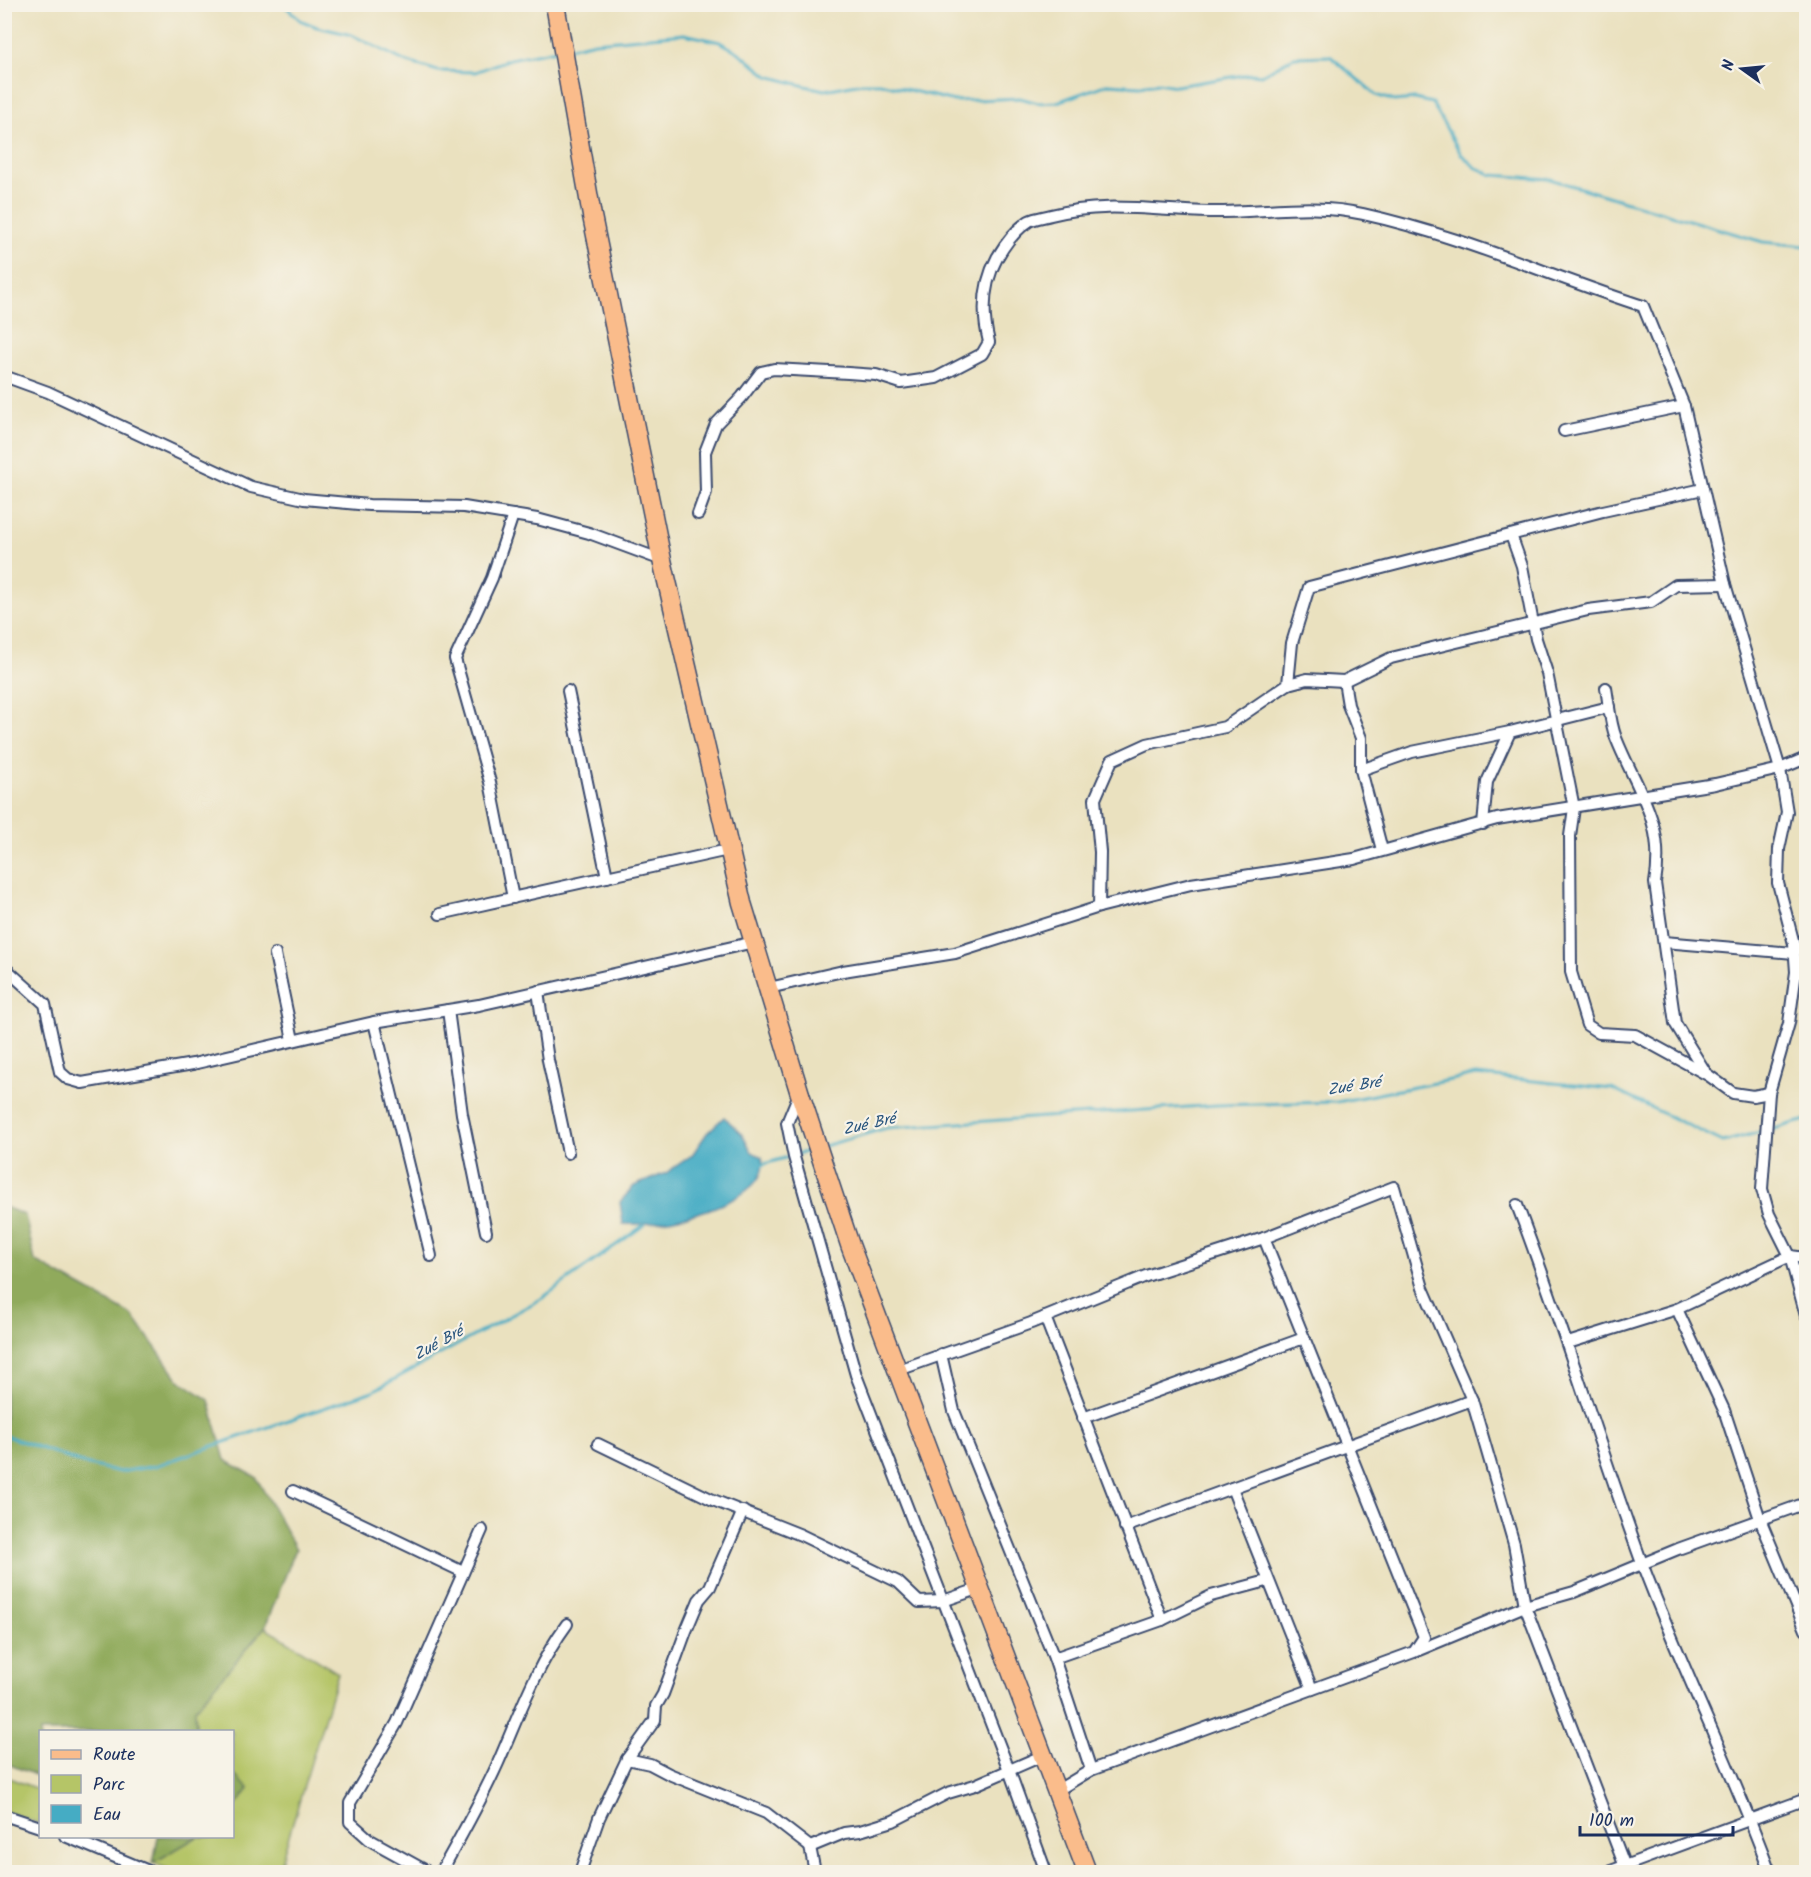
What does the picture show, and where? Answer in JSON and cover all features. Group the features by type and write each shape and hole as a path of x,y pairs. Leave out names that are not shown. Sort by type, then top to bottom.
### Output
{"main road":[{"path":"555,4 592,216 662,560 728,850 754,942 800,1094 896,1371 978,1589 1058,1790 1087,1872"}],"street":[{"path":"698,514 706,492 705,452 716,424 761,372 774,369 876,375 901,383 936,378 982,354 989,342 985,325 985,299 990,271 1005,242 1030,220 1061,212 1112,206 1210,212 1312,209 1360,213 1419,228 1643,306 1684,406 1725,584 1780,769 1787,812 1779,849 1778,882 1796,972 1789,1023 1769,1093 1762,1189 1769,1214 1790,1257 1806,1316"},
{"path":"4,376 48,392 252,487 304,499 369,505 464,507 513,515 588,533 662,560"},
{"path":"1564,431 1684,406"},
{"path":"1288,684 1292,643 1309,587 1328,579 1370,572 1511,535 1703,489"},
{"path":"513,515 492,578 455,659 489,782 513,898"},
{"path":"1511,535 1522,566 1574,808 1570,836 1571,972 1587,1025 1599,1033 1635,1035 1708,1075 1733,1093 1753,1096 1769,1093"},
{"path":"1099,908 1100,852 1095,799 1112,760 1147,744 1225,727 1288,684 1307,679 1344,681 1391,658 1588,610 1651,602 1676,585 1725,584"},
{"path":"1344,681 1348,705 1360,738 1361,770 1382,850"},
{"path":"1606,688 1616,738 1645,796 1656,832 1659,863 1655,883 1675,1023 1698,1065 1708,1075"},
{"path":"568,691 607,877"},
{"path":"1361,770 1412,752 1510,732 1609,708"},
{"path":"1483,824 1487,782 1510,732"},
{"path":"769,988 843,971 955,953 1099,908 1191,884 1354,859 1483,824 1541,811 1574,808 1715,784 1780,769 1806,758"},
{"path":"440,914 728,850"},
{"path":"5,968 45,1004 60,1072 68,1080 82,1083 194,1064 374,1022 448,1010 754,942"},
{"path":"1664,942 1794,953"},
{"path":"275,954 293,1040"},
{"path":"538,991 548,1060 568,1153"},
{"path":"448,1010 462,1114 486,1232"},
{"path":"374,1022 431,1257"},
{"path":"800,1094 787,1123 794,1157 856,1375 1010,1770 1046,1872"},
{"path":"896,1371 1045,1317 1146,1276 1264,1238 1394,1187 1423,1288 1472,1400 1514,1544 1525,1606 1626,1869"},
{"path":"1517,1205 1568,1343 1643,1564 1684,1669 1750,1819 1770,1872"},
{"path":"1264,1238 1424,1637 1414,1652"},
{"path":"1568,1343 1677,1309 1790,1257 1806,1258"},
{"path":"1677,1309 1724,1410 1760,1519 1806,1630"},
{"path":"1045,1317 1162,1620"},
{"path":"1083,1418 1304,1338"},
{"path":"941,1354 954,1411 1054,1658 1091,1770"},
{"path":"1125,1527 1472,1400"},
{"path":"598,1444 713,1500 743,1511 898,1582 919,1602 944,1601 978,1589"},
{"path":"1232,1488 1267,1581 1312,1689"},
{"path":"293,1491 463,1572"},
{"path":"1058,1790 1091,1770 1414,1652 1525,1606 1574,1592 1806,1503"},
{"path":"580,1872 599,1818 627,1759 655,1720 656,1706 663,1694 699,1600 710,1587 743,1511"},
{"path":"428,1872 370,1840 350,1822 350,1803 397,1723 482,1530"},
{"path":"1054,1658 1162,1620 1211,1596 1267,1581"},
{"path":"441,1872 476,1811 523,1703 552,1645 567,1624"},
{"path":"810,1847 844,1833 860,1831 893,1821 948,1793 975,1785 1044,1755"},
{"path":"627,1759 650,1764 669,1774 766,1813 810,1847 815,1872"},
{"path":"1608,1872 1626,1869 1806,1798"},
{"path":"4,1815 39,1827"},
{"path":"70,1838 151,1872"}],"green space":[{"path":"5,1207 25,1215 35,1261 132,1315 179,1380 209,1400 225,1460 256,1477 296,1549 265,1627 195,1709 196,1730 39,1730 39,1777 5,1763"},
{"path":"265,1627 338,1673 278,1872 176,1872 153,1863 195,1838 234,1838 234,1808 249,1789 234,1775 234,1730 196,1730 195,1709"},
{"path":"234,1775 249,1789 234,1808"},
{"path":"4,1776 39,1790 39,1824 5,1811"},
{"path":"158,1838 195,1838 153,1863"}],"water":[{"path":"724,1117 742,1134 752,1152 762,1157 761,1173 750,1188 732,1200 685,1217 623,1224 620,1202 634,1186 666,1173 692,1155 707,1133"}],"waterway":[{"path":"283,4 300,20 317,27 352,35 404,61 438,71 475,72 510,59 556,50"},
{"path":"568,48 595,42 684,34 720,42 738,52 768,76 825,90 862,83 880,83 954,101 1020,98 1038,103 1057,102 1108,84 1140,86 1158,83 1176,86 1251,74 1262,75 1294,57 1330,56 1376,95 1394,101 1415,99 1432,103 1461,154 1475,167 1492,175 1550,179 1763,242 1806,246"},
{"name":"Zué Bré","path":"824,1146 887,1128 1217,1105 1337,1102 1476,1075 1612,1089 1723,1142 1764,1131"},
{"name":"Zué Bré","path":"1770,1130 1806,1120"},
{"name":"Zué Bré","path":"761,1165 812,1150"},
{"name":"Zué Bré","path":"4,1435 85,1464 120,1472 155,1466 373,1391 541,1299 644,1225"}]}
